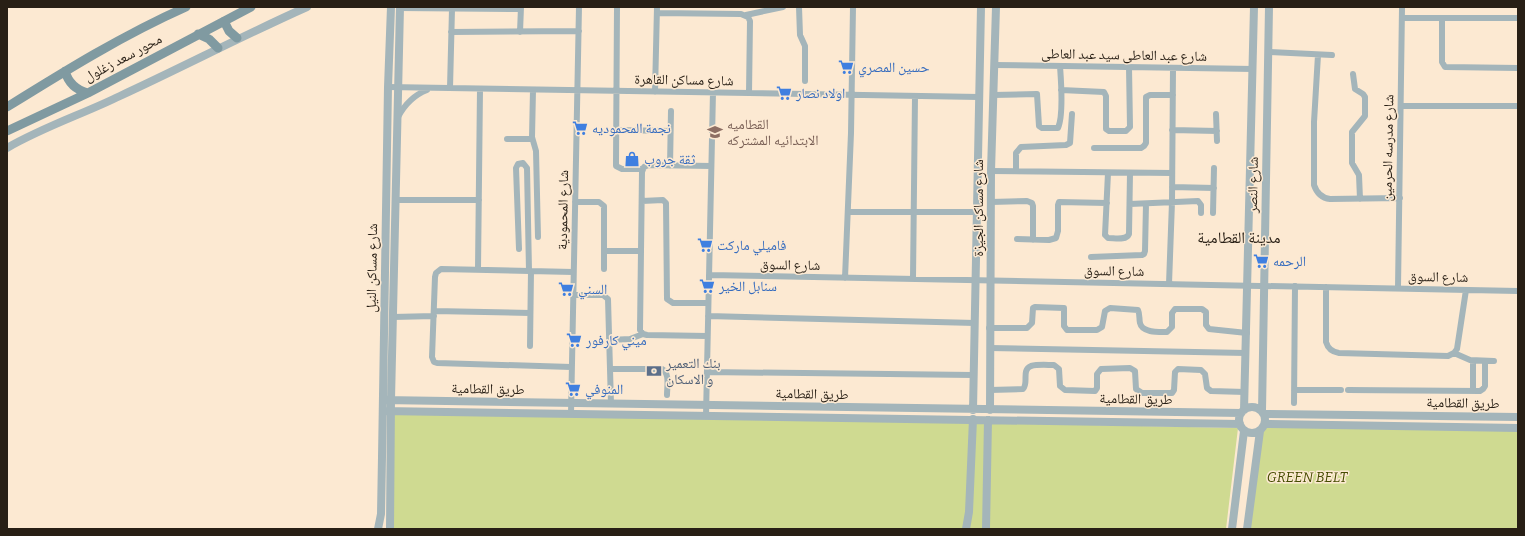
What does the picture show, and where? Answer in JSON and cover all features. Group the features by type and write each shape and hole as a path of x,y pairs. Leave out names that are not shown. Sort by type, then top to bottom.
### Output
{"main road":[{"name":"محور سعد زغلول","path":"7,107 65,70 150,24 186,7"},
{"name":"محور سعد زغلول","path":"7,131 88,94 251,7"},
{"path":"224,21 229,31 237,38"},
{"path":"198,34 209,39 218,48"},
{"path":"65,70 73,85 88,94"}],"street":[{"path":"7,148 46,128 121,96 237,38 307,7"},
{"name":"شارع مساكن النيل","path":"390,529 387,400 388,88 391,7"},
{"path":"400,7 452,9 521,8 520,32"},
{"name":"شارع مساكن النيل","path":"387,400 393,317 400,7"},
{"name":"شارع المحمودية","path":"570,414 579,7"},
{"path":"617,7 616,166 622,169 643,169 648,166 711,166"},
{"path":"655,92 657,10 746,15 783,7"},
{"path":"799,7 800,35 805,46 805,81"},
{"path":"845,278 851,133 853,7"},
{"name":"شارع مساكن الجيزة","path":"973,410 981,7"},
{"name":"شارع مساكن الجيزة","path":"990,410 989,328 991,281 991,171 996,7"},
{"name":"شارع النصر","path":"1243,412 1247,333 1254,7"},
{"name":"شارع النصر","path":"1263,413 1269,7"},
{"name":"شارع مدرسه الحرمين","path":"1398,288 1402,8"},
{"path":"450,88 452,9"},
{"path":"746,15 750,21 749,93"},
{"path":"1402,18 1518,18"},
{"path":"1442,18 1442,64 1445,67 1518,68"},
{"path":"451,32 579,31"},
{"path":"1268,52 1332,55"},
{"path":"1318,55 1314,122 1314,186 1316,191 1325,198 1400,198"},
{"name":"شارع عبد العاطى سيد عبد العاطى","path":"994,65 1253,69"},
{"path":"993,95 1037,94 1039,126 1042,128 1057,129 1060,125 1060,66"},
{"path":"1061,90 1104,92 1106,96 1106,128 1109,131 1128,131 1130,127 1129,67"},
{"path":"1169,284 1172,202 1173,68"},
{"path":"1353,74 1355,89 1365,97 1364,118 1352,132 1352,163 1359,175 1360,199"},
{"name":"شارع مساكن القاهرة","path":"388,88 979,96"},
{"path":"397,120 408,102 419,94 432,88"},
{"path":"478,269 480,89"},
{"path":"532,90 532,139 536,151 538,237"},
{"path":"706,416 713,92"},
{"path":"1094,148 1143,147 1146,143 1146,97 1150,95 1173,95"},
{"path":"913,279 915,96"},
{"path":"1401,106 1518,106"},
{"path":"670,166 671,111"},
{"path":"1016,171 1016,153 1020,147 1066,145 1070,143 1072,114"},
{"path":"1216,114 1217,141"},
{"path":"616,130 670,131"},
{"path":"1172,130 1217,131"},
{"path":"507,139 532,139"},
{"path":"519,249 519,208 516,168 518,164 523,163 527,168 530,271 530,346"},
{"path":"1213,213 1214,168"},
{"path":"643,169 640,327 643,334"},
{"path":"991,171 1172,173"},
{"path":"1108,173 1106,236 1108,238 1125,239 1129,234 1130,173"},
{"path":"1172,187 1214,188"},
{"path":"395,200 479,200"},
{"path":"642,201 663,200 666,203 667,299 673,303 708,303"},
{"path":"991,202 1027,201 1032,203 1033,240"},
{"path":"575,202 599,202 604,205 604,269"},
{"path":"1017,240 1049,240 1056,238 1058,231 1059,202 1107,203"},
{"path":"1130,204 1199,202 1201,205 1201,213"},
{"path":"1091,257 1144,254 1146,250 1146,204"},
{"path":"519,208 528,208"},
{"path":"848,212 977,212"},
{"path":"604,251 641,252"},
{"path":"571,367 436,363 432,357 435,277 438,271 445,268 573,272"},
{"name":"شارع السوق","path":"709,275 1518,291"},
{"path":"1294,403 1296,286"},
{"path":"1326,287 1326,342 1329,349 1332,351 1339,353 1448,356 1454,353 1457,346 1466,290"},
{"path":"573,295 603,295 608,299 611,404"},
{"path":"989,328 1027,328 1032,323 1033,308 1035,307 1064,308 1064,326 1066,330 1097,330 1102,328 1105,311 1110,308 1138,310 1140,324 1143,328 1146,330 1167,332 1172,329 1172,313 1175,309 1202,309 1206,312 1206,325 1211,330 1247,333"},
{"path":"393,317 434,314 530,313"},
{"path":"708,316 975,323"},
{"path":"610,340 630,339 643,334 707,336"},
{"path":"990,348 1246,353"},
{"path":"1454,353 1473,361 1494,361"},
{"path":"1473,361 1473,391"},
{"path":"1294,390 1480,391 1484,388 1485,361"},
{"path":"990,390 1023,389 1026,385 1026,372 1029,367 1054,365 1059,369 1060,386 1065,390 1095,391 1097,388 1097,374 1099,370 1104,368 1130,368 1135,371 1136,389 1142,393 1172,393 1174,390 1175,372 1178,369 1201,370 1205,374 1207,388 1211,391 1245,392"},
{"path":"610,369 662,369 667,375 667,395"},
{"path":"707,372 973,375"},
{"name":"طريق القطامية","path":"387,400 973,410 1243,412"},
{"path":"1232,529 1243,412 1247,408 1255,407 1263,413 1263,427 1247,529"},
{"name":"شارع مساكن النيل","path":"378,529 382,494 387,411"},
{"name":"طريق القطامية","path":"387,411 988,420 1242,427"},
{"name":"طريق القطامية","path":"1263,413 1518,417"},
{"path":"966,529 969,512 973,420"},
{"path":"986,529 988,420"},
{"path":"1242,427 1252,433 1263,427"},
{"name":"طريق القطامية","path":"1263,427 1518,428"}],"green space":[{"name":"GREEN BELT","path":"391,411 1238,428 1226,529 393,529"},
{"name":"GREEN BELT","path":"1265,424 1518,429 1518,529 1247,529 1260,431"}],"place":[{"name":"حسين المصري","path":"846,67"},
{"name":"اولاد نصار","path":"784,93"},
{"name":"نجمة المحموديه","path":"580,128"},
{"name":"القطاميه الابتدائيه المشتركه","path":"715,132"},
{"name":"ثقة جروب","path":"632,159"},
{"name":"فاميلي ماركت","path":"705,245"},
{"name":"الرحمه","path":"1261,261"},
{"name":"سنابل الخير","path":"707,286"},
{"name":"السني","path":"566,289"},
{"name":"ميني كارفور","path":"574,340"},
{"name":"بنك التعمير و الاسكان","path":"654,371"},
{"name":"المنوفي","path":"573,389"}],"district":[{"name":"مدينة القطامية","path":"1239,237"}]}
